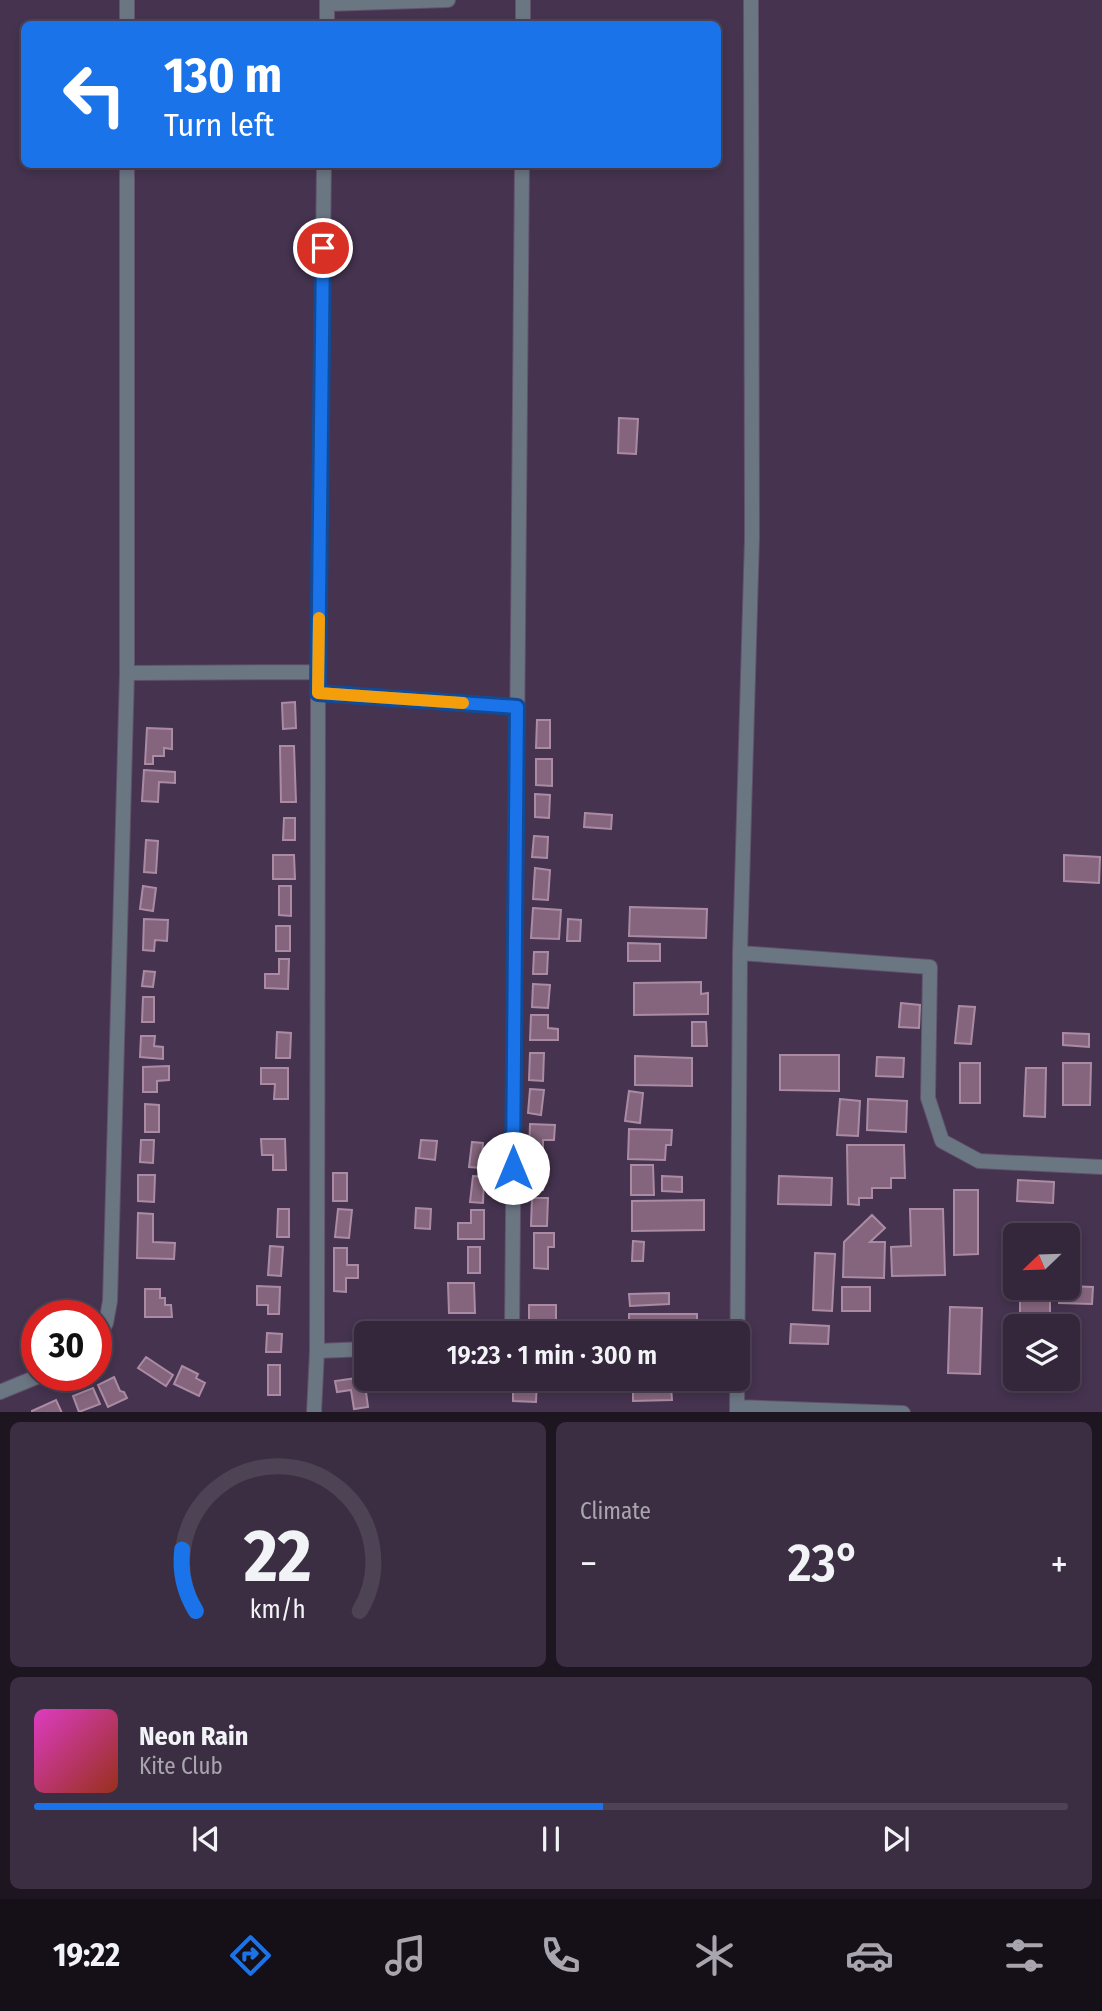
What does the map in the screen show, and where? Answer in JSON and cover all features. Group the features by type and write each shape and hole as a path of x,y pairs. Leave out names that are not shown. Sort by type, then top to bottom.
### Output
{"street":[{"path":"127,0 127,21"},
{"path":"327,21 327,2 448,0"},
{"path":"523,0 523,21"},
{"path":"751,0 752,538 740,953 737,1410 903,1412"},
{"path":"110,1300 127,673 127,168"},
{"path":"314,1412 317,1350 318,672 324,168"},
{"path":"512,1321 522,168"},
{"path":"127,673 318,672"},
{"path":"318,693 517,707"},
{"path":"740,953 930,967 928,1098 942,1142 979,1161 1102,1167"},
{"path":"317,1350 354,1349"},
{"path":"0,1391 21,1383"}],"building":[{"path":"619,418 638,419 636,454 618,453"},
{"path":"295,702 296,728 283,729 282,703"},
{"path":"537,720 550,720 550,748 536,748"},
{"path":"147,728 172,729 172,749 164,748 164,756 153,756 153,764 145,764"},
{"path":"280,746 294,746 296,802 281,802"},
{"path":"536,759 552,759 552,786 536,785"},
{"path":"144,770 175,772 175,783 159,782 158,802 142,801"},
{"path":"535,794 550,795 549,818 535,817"},
{"path":"585,813 612,815 611,829 584,827"},
{"path":"284,818 295,818 295,840 283,840"},
{"path":"534,836 548,837 547,858 532,857"},
{"path":"146,840 158,841 156,873 144,872"},
{"path":"273,855 294,855 295,879 273,879"},
{"path":"1064,855 1100,857 1099,883 1064,881"},
{"path":"535,868 550,870 548,900 533,899"},
{"path":"143,886 156,888 153,911 140,909"},
{"path":"279,886 291,886 291,916 279,915"},
{"path":"630,907 707,909 706,938 629,936"},
{"path":"533,908 561,910 559,939 531,938"},
{"path":"144,919 168,920 167,941 155,940 154,951 143,950"},
{"path":"568,919 581,920 580,941 567,941"},
{"path":"276,926 290,926 290,951 276,951"},
{"path":"628,943 660,944 660,961 628,961"},
{"path":"534,952 548,952 547,974 533,974"},
{"path":"279,959 289,959 288,989 265,988 265,974 279,974"},
{"path":"144,971 155,972 153,987 142,986"},
{"path":"701,982 701,994 708,993 708,1014 634,1015 634,983"},
{"path":"533,984 550,985 548,1008 532,1007"},
{"path":"143,997 154,997 154,1022 142,1022"},
{"path":"901,1003 920,1005 919,1028 899,1027"},
{"path":"959,1006 975,1007 971,1044 955,1043"},
{"path":"531,1015 548,1015 548,1028 558,1029 558,1040 530,1040"},
{"path":"692,1022 706,1022 707,1046 692,1046"},
{"path":"277,1032 291,1033 290,1058 276,1058"},
{"path":"1063,1033 1089,1034 1089,1047 1063,1045"},
{"path":"141,1036 155,1036 154,1046 163,1047 163,1059 140,1057"},
{"path":"530,1053 544,1053 543,1081 529,1080"},
{"path":"780,1055 839,1055 839,1091 780,1090"},
{"path":"635,1056 692,1058 692,1086 635,1085"},
{"path":"877,1057 904,1058 903,1077 876,1076"},
{"path":"960,1063 980,1063 980,1103 960,1103"},
{"path":"1063,1063 1091,1063 1090,1105 1063,1105"},
{"path":"169,1066 169,1080 157,1081 157,1092 143,1092 143,1067"},
{"path":"261,1068 288,1068 288,1099 274,1099 275,1084 261,1084"},
{"path":"1026,1068 1046,1068 1045,1117 1024,1116"},
{"path":"530,1089 544,1090 541,1115 528,1113"},
{"path":"629,1091 643,1093 640,1123 625,1121"},
{"path":"840,1099 860,1101 858,1136 837,1135"},
{"path":"868,1099 907,1101 906,1132 867,1130"},
{"path":"145,1104 159,1105 159,1132 145,1132"},
{"path":"530,1124 555,1125 554,1140 543,1140 543,1152 529,1152"},
{"path":"629,1129 672,1130 671,1145 666,1145 665,1160 628,1159"},
{"path":"261,1139 285,1139 286,1170 273,1170 273,1155 262,1155"},
{"path":"141,1140 154,1140 153,1163 140,1162"},
{"path":"421,1140 437,1141 435,1160 419,1158"},
{"path":"472,1142 483,1143 481,1168 469,1167"},
{"path":"847,1145 904,1145 905,1178 891,1178 891,1188 872,1188 872,1198 859,1198 859,1205 848,1204"},
{"path":"529,1163 544,1163 543,1190 528,1190"},
{"path":"631,1165 653,1165 654,1195 631,1195"},
{"path":"333,1173 347,1173 347,1201 333,1201"},
{"path":"138,1175 155,1175 154,1202 138,1201"},
{"path":"473,1176 484,1177 483,1203 470,1202"},
{"path":"662,1176 682,1177 682,1192 662,1191"},
{"path":"779,1176 832,1178 831,1205 778,1204"},
{"path":"1018,1180 1054,1182 1053,1203 1017,1201"},
{"path":"954,1190 978,1190 978,1254 954,1255"},
{"path":"532,1198 548,1198 547,1226 531,1226"},
{"path":"704,1200 704,1230 632,1231 632,1201"},
{"path":"416,1208 431,1209 430,1229 415,1228"},
{"path":"278,1209 289,1209 289,1237 277,1237"},
{"path":"338,1209 352,1210 349,1238 335,1237"},
{"path":"910,1209 943,1209 945,1275 892,1276 891,1247 911,1246"},
{"path":"471,1210 484,1210 484,1239 458,1239 458,1223 471,1223"},
{"path":"138,1213 153,1214 153,1242 175,1243 174,1259 137,1258"},
{"path":"872,1215 885,1228 870,1242 885,1242 884,1278 843,1277 844,1242"},
{"path":"534,1233 554,1233 554,1247 548,1247 548,1269 534,1268"},
{"path":"633,1241 644,1242 643,1261 632,1261"},
{"path":"270,1246 283,1247 281,1276 268,1275"},
{"path":"468,1247 480,1247 480,1273 468,1273"},
{"path":"334,1248 347,1248 347,1265 358,1265 358,1278 346,1278 346,1292 334,1291"},
{"path":"815,1253 835,1254 832,1311 813,1310"},
{"path":"448,1283 474,1283 475,1313 449,1313"},
{"path":"257,1286 280,1287 279,1314 268,1314 268,1305 257,1305"},
{"path":"1080,1286 1093,1287 1092,1304 1059,1303 1059,1300 1080,1300"},
{"path":"842,1287 870,1287 870,1311 842,1311"},
{"path":"145,1289 160,1289 160,1298 165,1298 165,1305 171,1305 172,1317 145,1317"},
{"path":"669,1293 669,1304 630,1306 629,1294"},
{"path":"1020,1300 1050,1300 1050,1314 1020,1314"},
{"path":"529,1305 556,1305 556,1321 529,1321"},
{"path":"950,1307 982,1308 980,1374 948,1373"},
{"path":"629,1314 697,1314 697,1321 629,1321"},
{"path":"791,1324 829,1326 828,1344 790,1343"},
{"path":"267,1333 282,1334 281,1352 266,1352"},
{"path":"146,1357 173,1375 166,1386 138,1368"},
{"path":"268,1365 280,1365 280,1395 268,1395"},
{"path":"182,1366 198,1374 196,1378 205,1383 199,1396 174,1384"},
{"path":"114,1377 120,1391 124,1392 127,1398 108,1407 101,1391 112,1391"},
{"path":"354,1378 354,1391 366,1391 368,1407 354,1409 351,1390 337,1392 335,1381"},
{"path":"94,1391 100,1404 79,1412 73,1396"},
{"path":"513,1391 536,1391 536,1402 513,1401"},
{"path":"633,1391 671,1391 672,1400 633,1401"},
{"path":"56,1400 62,1412 32,1412"}],"slow traffic":[{"path":"319,618 318,693 463,703"}],"route":[{"path":"323,248 318,693 517,707 513,1168"}]}
